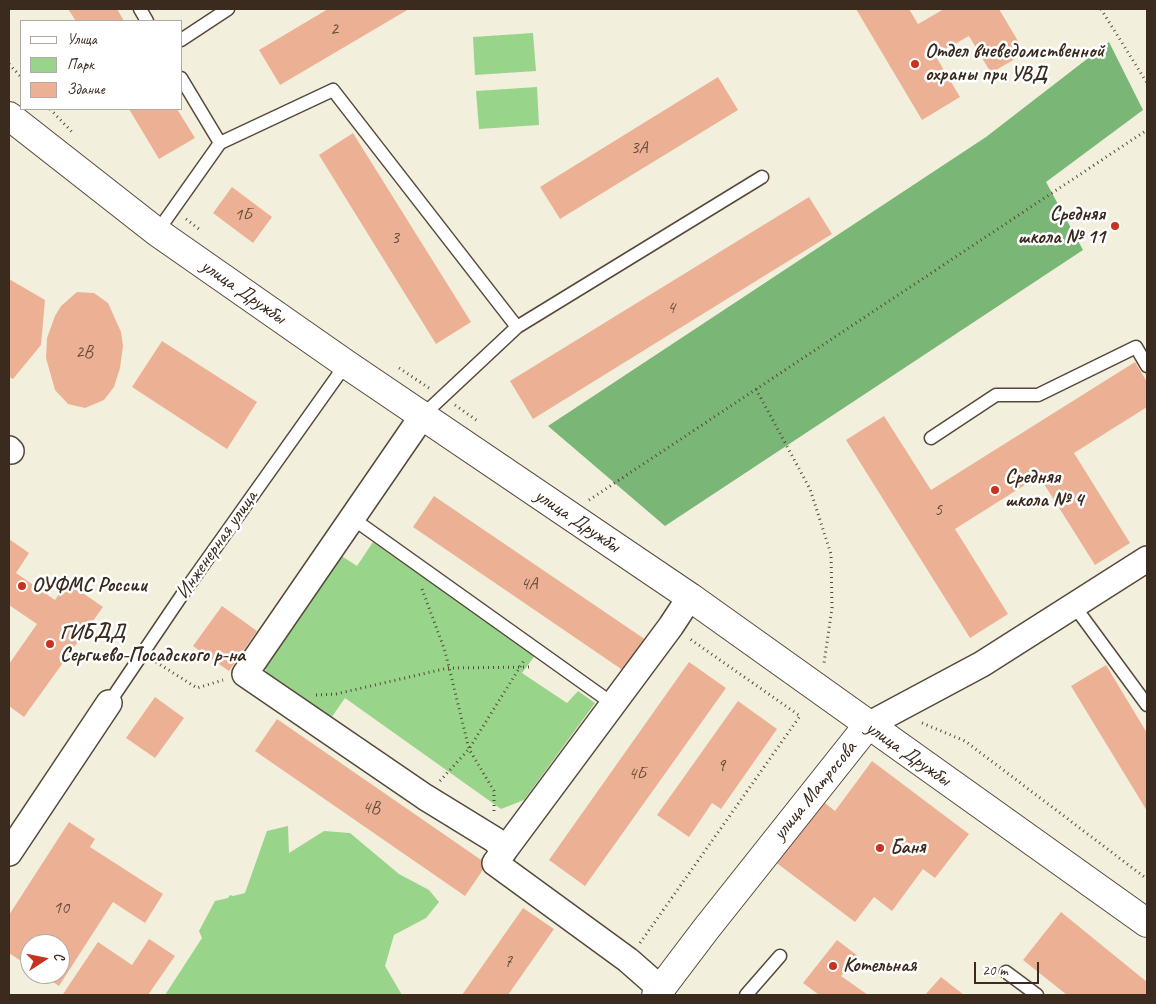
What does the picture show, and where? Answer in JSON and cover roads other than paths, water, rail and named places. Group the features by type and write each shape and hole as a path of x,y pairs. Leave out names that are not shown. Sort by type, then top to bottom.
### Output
{"street":[{"name":"улица Дружбы","path":"9,116 157,232 346,364 423,415 579,503 690,597 1147,924"},
{"path":"423,415 245,674 425,797 500,845"},
{"name":"улица Матросова","path":"659,992 706,928 868,725 982,664 1075,607 1147,559"},
{"path":"659,992 628,960 495,863 500,845 613,704 671,626 690,597"},
{"name":"Инженерная улица","path":"9,853 109,702"}],"lane":[{"path":"140,9 146,20"},
{"path":"182,39 228,9"},
{"path":"182,80 220,143"},
{"path":"157,232 220,143 333,90 517,327"},
{"path":"423,415 517,327 762,178"},
{"path":"931,438 996,395 1038,395 1136,347 1147,366"},
{"name":"Инженерная улица","path":"109,702 346,364"},
{"path":"352,518 613,704"},
{"path":"1075,607 1147,705"},
{"path":"746,995 780,956"},
{"path":"1006,972 1037,995"}],"place":[{"name":"Отдел вневедомственной охраны при УВД","path":"915,64"},
{"name":"Средняя школа № 11","path":"1115,226"},
{"name":"Средняя школа № 4","path":"995,490"},
{"name":"ОУФМС России","path":"22,586"},
{"name":"ГИБДД Сергиево-Посадского р-на","path":"50,644"},
{"name":"Баня","path":"880,848"},
{"name":"Котельная","path":"833,966"}]}
